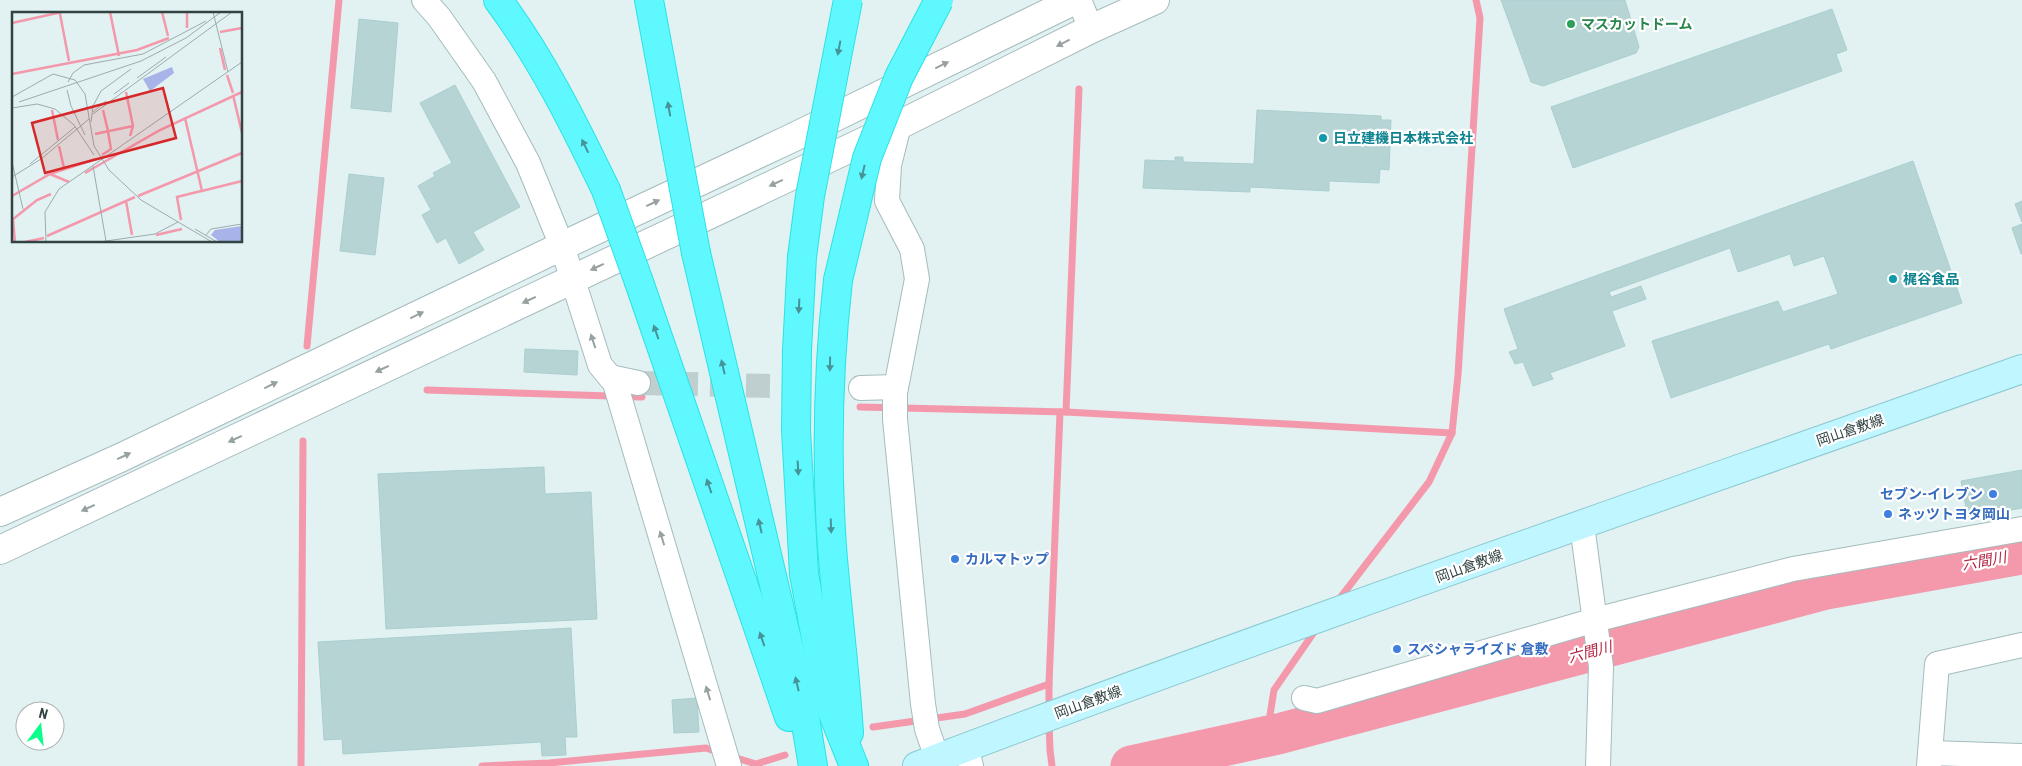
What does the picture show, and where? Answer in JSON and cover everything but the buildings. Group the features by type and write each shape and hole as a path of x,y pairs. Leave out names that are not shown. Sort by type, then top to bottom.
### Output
{"highway":[{"path":"498,0 512,18 562,99 606,190 789,718 812,766"},
{"path":"649,0 696,253 804,712 812,766"},
{"path":"848,0 810,196 802,257 797,350 796,430 804,574 827,699 853,761"},
{"path":"853,761 832,546 828,434 830,350 838,280 867,158 899,77 939,0"}],"main road":[{"name":"岡山倉敷線","path":"927,762 968,757 1050,716 2022,369"}],"street":[{"path":"424,0 439,17 484,81 528,163 562,246 600,365 621,381 622,406 729,766"},
{"path":"0,512 120,458 1077,0 1091,29"},
{"path":"0,550 899,125 1091,29 1155,0"},
{"path":"899,125 889,165 887,201 912,249 917,279 896,390 895,419 927,729 927,762"},
{"path":"861,388 896,390"},
{"path":"1582,525 1601,667 1598,766"},
{"path":"1304,698 1316,701 1793,569 2022,529"},
{"path":"2022,645 1937,664 1930,759 2022,756"}],"waterway":[{"path":"307,346 339,0"},
{"path":"1337,602 1429,482 1452,433 1458,375 1480,18 1476,0"},
{"path":"1066,412 1079,89"},
{"path":"427,390 642,397"},
{"path":"860,407 1066,412 1452,433"},
{"path":"873,727 965,714 1049,684 1060,412"},
{"path":"301,766 303,441"},
{"name":"六間川","path":"1131,766 1278,734 1826,589 2022,554"},
{"path":"1278,734 1270,715 1274,690 1317,628"},
{"path":"1049,684 1049,711"},
{"path":"1049,722 1052,766"},
{"path":"482,766 549,763 706,748 720,753"},
{"path":"730,756 756,764 785,755"}],"tunnel":[{"path":"638,383 861,388"}],"place":[{"name":"マスカットドーム","path":"1571,24"},
{"name":"日立建機日本株式会社","path":"1323,138"},
{"name":"梶谷食品","path":"1893,279"},
{"name":"セブン-イレブン","path":"1993,494"},
{"name":"ネッツトヨタ岡山","path":"1888,514"},
{"name":"カルマトップ","path":"955,559"},
{"name":"スペシャライズド 倉敷","path":"1397,649"}]}
